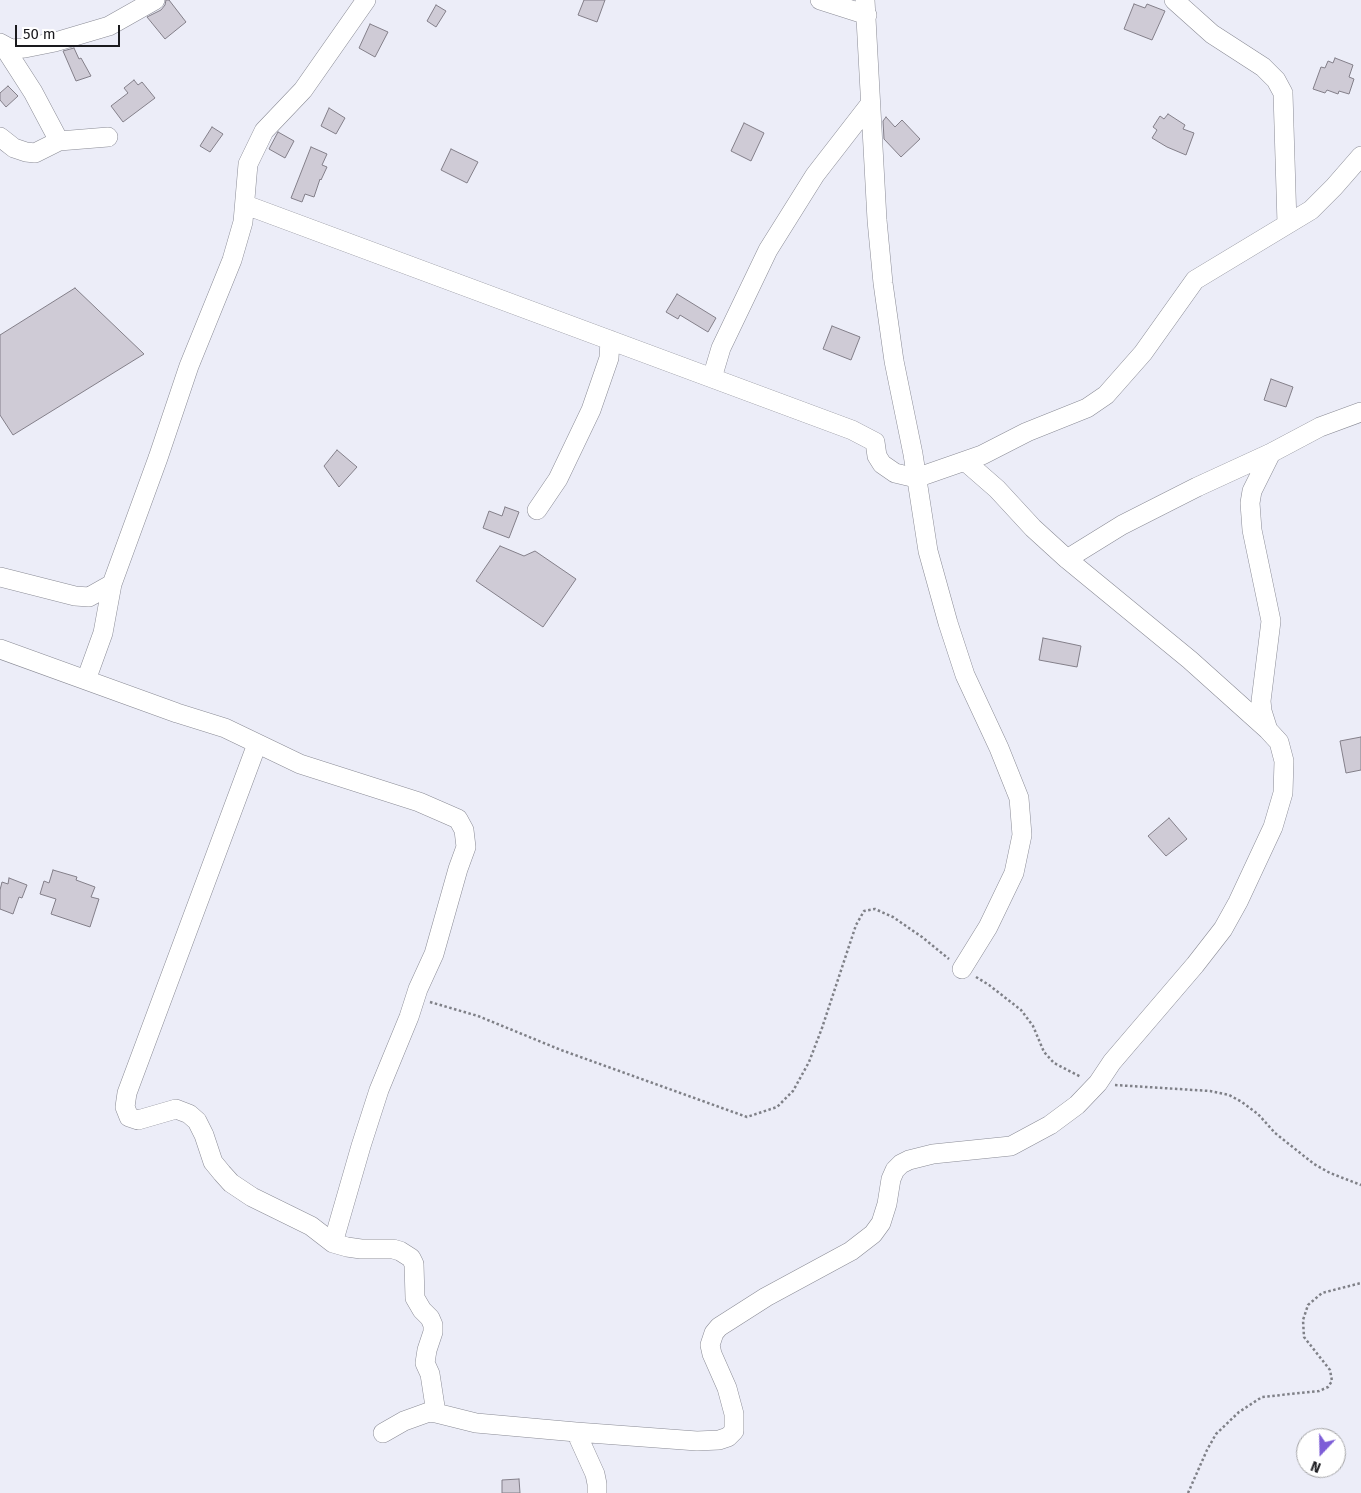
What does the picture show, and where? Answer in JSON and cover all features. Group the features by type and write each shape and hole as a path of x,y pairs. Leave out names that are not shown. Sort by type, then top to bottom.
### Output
{"street":[{"path":"2,45 25,48 55,42 109,26 155,0"},
{"path":"86,680 103,634 112,584 189,366 232,260 244,222 248,164 264,131 303,90 366,0"},
{"path":"820,0 866,7 877,220 883,283 894,361 913,454 928,551 965,675 1020,798 1022,835 1014,873 988,927 962,969"},
{"path":"1174,0 1212,34 1263,66 1276,80 1283,93 1287,224"},
{"path":"2,45 33,92 59,141"},
{"path":"712,378 722,348 768,250 815,175 870,104"},
{"path":"0,137 14,148 35,153 59,141 108,137"},
{"path":"246,205 869,438 876,444 877,456 882,464 894,473 916,478 966,462 1027,432 1087,408 1106,395 1143,353 1195,280 1311,210 1361,156"},
{"path":"537,510 558,479 591,410 609,358 610,340"},
{"path":"1067,559 1122,525 1197,487 1320,427 1361,412"},
{"path":"1268,730 1261,701 1271,621 1252,530 1250,503 1252,491 1270,453"},
{"path":"383,1433 404,1421 428,1412 476,1423 697,1441 719,1440 732,1434 735,1425 734,1414 727,1388 710,1345 714,1333 719,1327 766,1297 851,1251 873,1234 881,1223 887,1204 891,1178 901,1164 933,1154 1011,1146 1050,1125 1077,1105 1098,1083 1141,1025 1195,965 1223,929 1238,902 1273,827 1283,792 1284,761 1279,742 1190,660 1067,559 1033,528 997,489 966,462"},
{"path":"0,577 75,596 89,597 112,584"},
{"path":"0,649 177,713 225,728 300,764 412,800 458,819 464,830 466,847 434,954 418,989 373,1109 333,1243"},
{"path":"258,744 127,1093 125,1107 129,1117 138,1120 176,1109 189,1114 197,1121 213,1162 231,1182 252,1197 310,1226 333,1243 354,1248 393,1249 411,1258 414,1264 415,1298 433,1325 425,1363 430,1374 436,1413"},
{"path":"576,1432 595,1474 597,1493"}],"path":[{"path":"418,989 423,999 478,1016 560,1050 747,1117 777,1107 793,1091 809,1062 822,1028 856,925 864,911 875,909 893,917 922,936 962,969 989,985 1021,1010 1034,1026 1044,1052 1054,1064 1068,1072 1098,1083 1210,1091 1229,1095 1258,1114 1275,1133 1314,1164 1330,1173 1361,1185"},
{"path":"1188,1493 1216,1434 1239,1412 1262,1397 1320,1392 1328,1387 1332,1381 1330,1370 1304,1337 1303,1320 1308,1305 1322,1293 1361,1283"}],"building":[{"path":"166,0 169,0 186,22 165,39 147,17 161,10"},
{"path":"584,0 605,0 597,22 578,15"},
{"path":"1134,4 1145,8 1147,4 1165,11 1152,40 1124,29"},
{"path":"436,5 446,11 436,27 427,21"},
{"path":"370,24 388,32 375,57 359,48"},
{"path":"74,48 91,76 76,81 63,51"},
{"path":"1335,58 1353,65 1349,77 1354,79 1349,94 1339,91 1338,94 1327,90 1325,93 1313,89 1321,67 1325,68 1328,61 1333,63"},
{"path":"134,80 138,85 142,82 155,98 123,122 111,106 128,93 124,88"},
{"path":"8,86 18,96 6,107 0,100 0,93"},
{"path":"329,108 345,118 336,134 321,126"},
{"path":"1168,114 1185,125 1183,129 1194,133 1186,155 1152,138 1157,130 1153,127 1160,116 1164,119"},
{"path":"886,117 895,127 902,120 920,139 901,157 884,139 883,121"},
{"path":"744,123 764,133 751,161 731,151"},
{"path":"212,127 223,134 210,152 200,146"},
{"path":"278,132 294,141 285,158 269,149"},
{"path":"311,147 327,154 322,165 327,167 320,179 314,197 305,194 302,202 291,198"},
{"path":"451,149 478,162 467,183 441,170"},
{"path":"75,288 144,354 13,435 0,415 0,335"},
{"path":"677,294 716,318 708,332 680,315 678,319 666,312"},
{"path":"832,326 860,337 851,360 823,349"},
{"path":"1271,379 1293,387 1286,407 1264,400"},
{"path":"337,450 357,467 339,487 324,466"},
{"path":"505,507 519,512 509,538 483,528 489,511 502,516"},
{"path":"500,546 524,556 535,551 576,579 543,627 476,581"},
{"path":"1043,638 1081,646 1077,667 1039,660"},
{"path":"1361,737 1361,770 1346,773 1340,741"},
{"path":"1169,818 1187,839 1166,856 1148,836"},
{"path":"53,870 77,877 76,880 95,887 91,897 99,899 90,927 51,914 56,899 40,894 44,881 49,883"},
{"path":"9,878 27,885 22,898 19,897 13,914 0,909 2,882 8,884"},
{"path":"519,1479 520,1493 502,1493 502,1480"}]}
